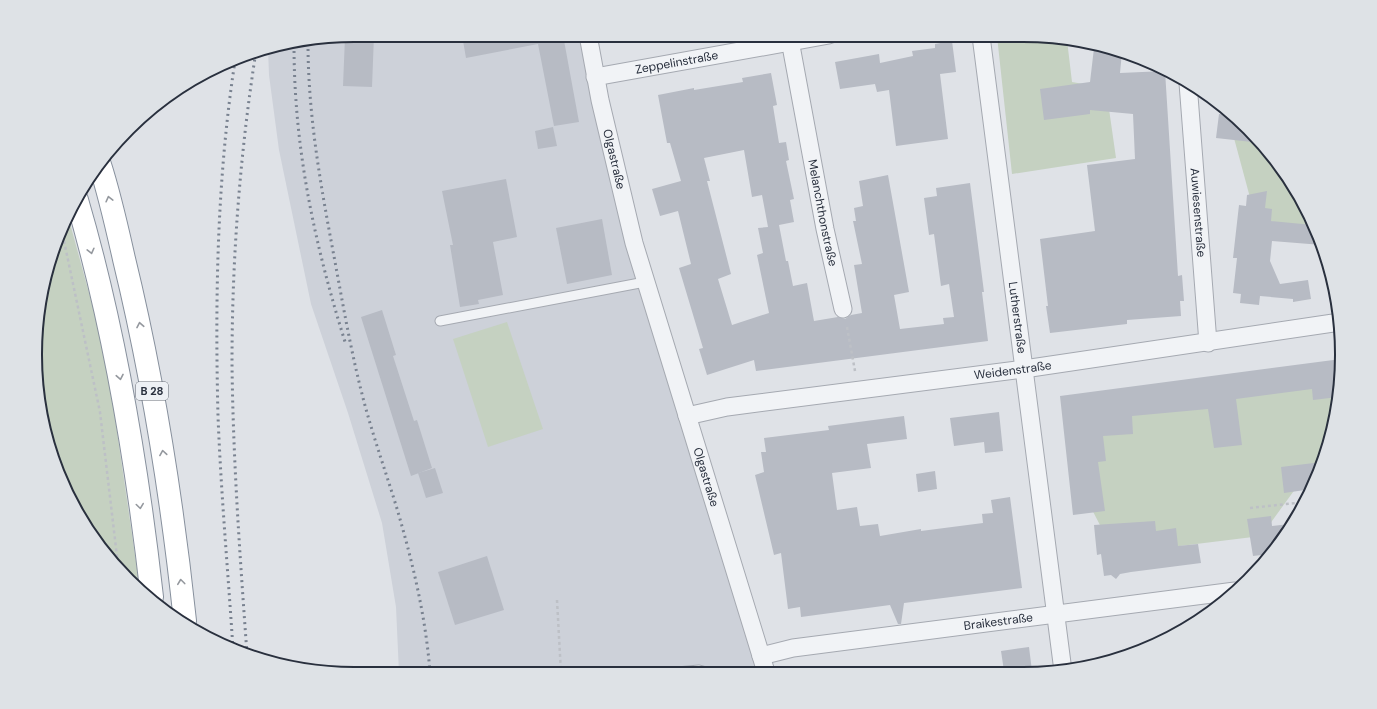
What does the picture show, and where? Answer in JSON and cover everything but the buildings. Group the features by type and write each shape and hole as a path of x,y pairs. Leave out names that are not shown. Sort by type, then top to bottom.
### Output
{"highway":[{"name":"B 28","path":"102,172 137,312 152,386 168,483 184,616"},
{"name":"B 28","path":"79,207 107,316 124,396 139,492 151,592"}],"street":[{"name":"Olgastraße","path":"589,42 595,77 620,185 645,282 764,667"},
{"name":"Zeppelinstraße","path":"595,77 775,42"},
{"name":"Melanchthonstraße","path":"791,42 825,229 843,309"},
{"name":"Lutherstraße","path":"982,42 1062,664"},
{"name":"Auwiesenstraße","path":"1189,90 1208,343"},
{"name":"Weidenstraße","path":"686,416 727,407 1024,369 1208,343 1333,323"},
{"name":"Braikestraße","path":"761,656 793,648 1225,592"}],"lane":[{"path":"440,321 645,282"}],"path":[{"path":"64,241 100,412 117,557"},
{"path":"843,309 859,390"},
{"path":"1250,508 1298,503"},
{"path":"557,600 561,667"}],"shaded area":[{"path":"354,42 589,42 600,100 765,667 399,667 396,607 382,523 348,413 311,304 279,150 269,75 268,55 294,48 314,45"}],"green space":[{"path":"998,42 1043,43 1068,46 1072,82 1106,88 1116,158 1012,174"},
{"path":"1231,122 1257,148 1270,164 1293,198 1310,234 1255,216"},
{"path":"70,225 98,326 113,404 139,580 107,545 84,511 74,493 59,455 48,415 42,354 45,314 53,274"},
{"path":"507,322 543,429 488,447 453,339"},
{"path":"1334,372 1329,415 1324,435 1310,477 1304,477 1261,536 1115,554 1087,500 1098,403 1308,378"}],"railway":[{"path":"308,46 312,121 346,323 366,409 398,512 414,571 422,612 429,667"},
{"path":"294,48 298,122 308,197 325,271 346,345"},
{"path":"247,647 235,472 232,324 235,245 241,167 255,59"},
{"path":"233,642 219,445 217,283 224,149 234,66"}]}
